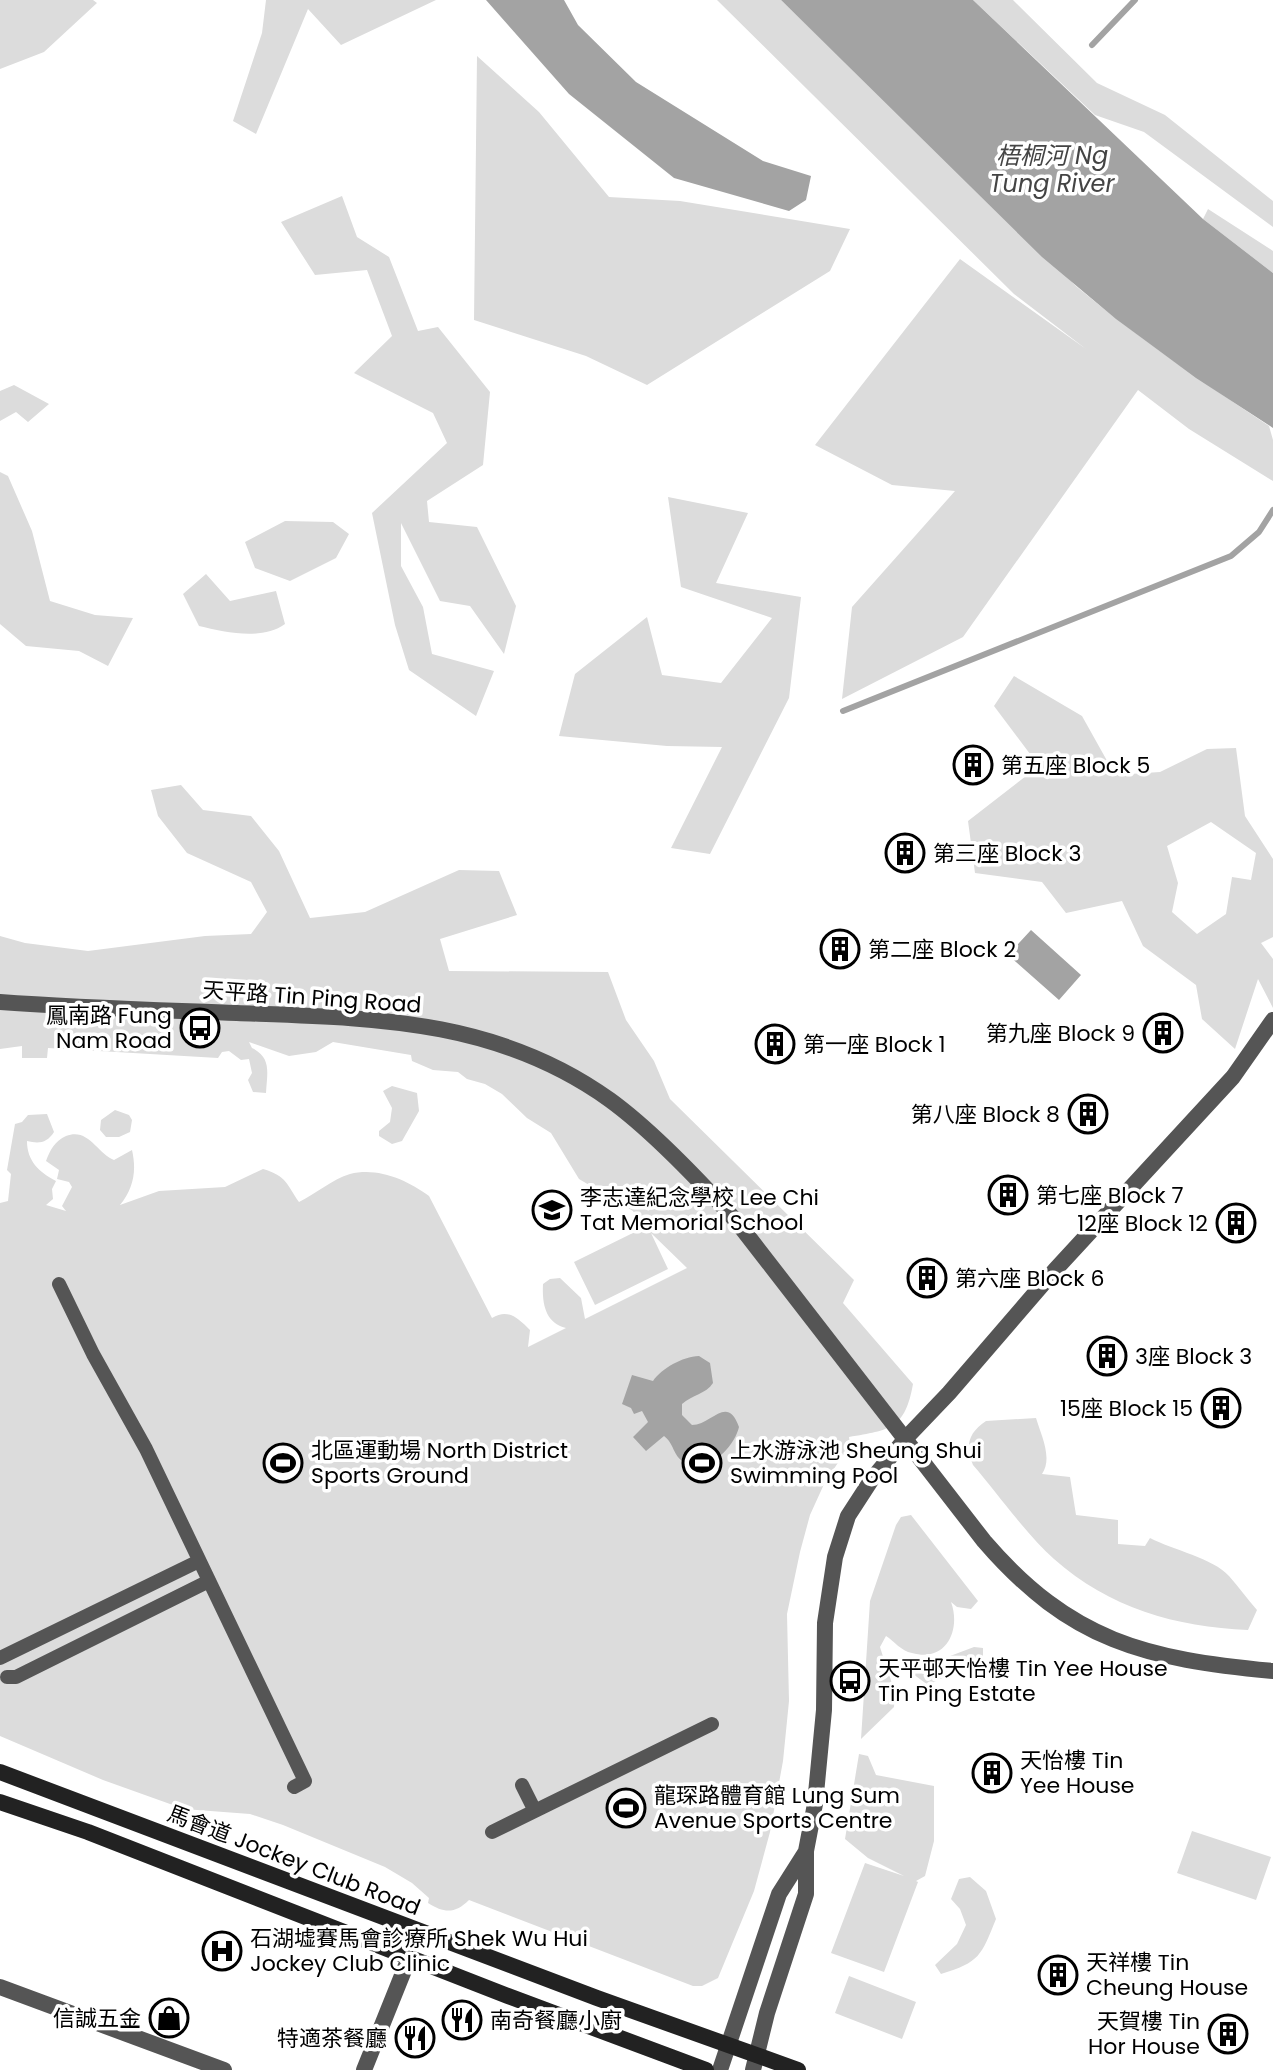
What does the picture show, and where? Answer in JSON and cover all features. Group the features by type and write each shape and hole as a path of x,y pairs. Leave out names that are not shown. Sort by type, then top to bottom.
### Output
{"main road":[{"name":"馬會道 Jockey Club Road","path":"0,1772 727,2045 755,2063 798,2070"},
{"path":"0,1802 88,1832 706,2070"}],"street":[{"name":"天平路 Tin Ping Road","path":"0,1002 402,1022 483,1037 531,1056 610,1100 706,1187 737,1222 1001,1562 1028,1588 1061,1613 1116,1642 1189,1662 1273,1671"},
{"path":"755,2063 767,2013 806,1894 806,1851 815,1804 824,1710 825,1623 835,1557 848,1516 872,1479 906,1438 1233,1077 1273,1020"},
{"path":"59,1284 93,1354 146,1449 305,1781 294,1787"},
{"path":"0,1658 199,1561"},
{"path":"7,1677 16,1677 209,1581"},
{"path":"492,1832 712,1724"},
{"path":"522,1785 535,1811"},
{"path":"720,2070 779,1894 806,1851"},
{"path":"364,2070 409,1958"},
{"path":"0,1987 224,2070"}],"shaded area":[{"path":"0,0 93,0 97,3 44,52 0,69"},
{"path":"266,0 436,0 341,45 308,9 256,134 233,121 262,33"},
{"path":"717,0 781,0 1077,287 1147,342 1269,426 1273,440 1273,481 1189,429 1138,390 963,637 842,699 852,607 955,491 892,485 815,445 960,259 1086,349 1014,294"},
{"path":"973,0 1013,0 1097,83 1165,115 1273,201 1273,227 1144,132 1095,115"},
{"path":"477,56 539,112 609,197 680,201 850,229 830,271 647,385 586,356 474,320"},
{"path":"342,196 357,237 389,257 418,331 438,327 490,392 483,465 427,501 429,522 477,527 516,606 504,654 470,606 440,601 401,523 401,566 423,607 432,654 494,671 476,716 409,670 395,625 372,513 447,443 433,413 354,373 392,336 367,270 315,275 281,222"},
{"path":"1208,209 1273,251 1273,273 1203,219"},
{"path":"14,385 49,404 28,422 16,412 0,421 0,391"},
{"path":"0,472 8,476 32,531 50,601 95,615 133,618 108,666 79,651 26,646 0,624"},
{"path":"668,497 748,513 716,583 801,597 789,698 710,854 671,848 722,747 667,746 559,736 575,674 647,617 662,675 721,683 772,618 681,587"},
{"path":"285,521 333,522 349,534 336,558 290,581 255,568 245,542"},
{"path":"206,574 230,601 276,591 285,624 254,634 199,626 183,594"},
{"path":"1014,676 1082,716 1115,775 1160,772 1207,749 1236,748 1245,816 1273,859 1273,937 1261,943 1273,959 1273,1008 1258,979 1235,1049 1202,1019 1196,985 1143,946 1122,901 1066,913 1042,882 975,873 968,821 1039,766 994,706","holes":["1211,822 1256,853 1251,880 1232,877 1226,914 1197,934 1172,912 1178,883 1167,846"]},
{"path":"181,785 203,810 251,816 279,851 310,918 365,912 459,870 499,871 517,915 440,939 449,971 608,972 626,1020 654,1061 670,1099 854,1280 843,1303 913,1384 905,1410 893,1425 849,1437 850,1445 825,1482 810,1515 787,1614 789,1701 783,1761 770,1832 754,1891 718,1978 702,1986 693,1986 469,1900 455,1910 440,1909 428,1903 429,1898 412,1883 385,1867 283,1825 250,1814 184,1809 103,1780 0,1736 0,1203 8,1201 11,1174 7,1170 15,1124 28,1115 47,1114 54,1132 42,1142 27,1141 29,1154 44,1174 56,1181 52,1189 53,1199 46,1205 66,1211 62,1206 72,1187 69,1182 57,1179 59,1170 46,1161 56,1143 74,1134 86,1138 114,1160 132,1150 133,1180 120,1205 159,1191 225,1187 263,1169 282,1178 299,1202 350,1174 371,1172 402,1180 429,1196 492,1318 508,1314 521,1322 530,1330 528,1347 566,1328 553,1322 546,1311 543,1284 550,1279 560,1278 581,1298 585,1319 687,1268 651,1233 668,1269 595,1305 574,1262 643,1228 633,1211 579,1179 551,1133 527,1118 502,1094 458,1072 433,1070 412,1061 411,1055 333,1042 316,1052 289,1056 249,1042 265,1061 266,1093 253,1092 248,1080 252,1073 249,1059 241,1060 229,1051 222,1052 218,1058 48,1048 47,1058 22,1058 22,1046 0,1049 0,936 25,943 88,951 205,936 251,934 267,912 251,882 187,853 158,816 151,790"},
{"path":"392,1086 417,1093 419,1111 402,1141 392,1144 379,1136 379,1131 390,1122 392,1108 383,1091"},
{"path":"115,1110 129,1115 132,1120 130,1132 119,1137 106,1137 100,1130 101,1120"},
{"path":"1036,1418 1046,1454 1042,1474 1070,1477 1076,1515 1118,1520 1118,1544 1145,1546 1150,1538 1222,1570 1257,1610 1248,1630 1195,1625 1145,1612 1097,1590 1044,1549 973,1465 969,1452 972,1435 986,1421"},
{"path":"911,1515 978,1601 971,1609 957,1607 951,1602 954,1612 952,1633 942,1648 934,1653 908,1652 886,1636 880,1647 892,1684 894,1707 861,1739 870,1601 896,1525 901,1517"},
{"path":"974,1647 983,1648 983,1658 928,1685 913,1674 921,1667"},
{"path":"859,1754 868,1756 876,1775 934,1786 934,1841 925,1876 916,1881 884,1972 831,1953 865,1863 904,1876 868,1858 845,1839"},
{"path":"1192,1831 1271,1857 1256,1900 1177,1873"},
{"path":"970,1877 986,1891 996,1919 978,1956 964,1966 941,1974 935,1965 957,1944 966,1925 960,1909 951,1899 959,1879"},
{"path":"849,1976 916,2002 902,2039 835,2013"}],"water":[{"path":"486,0 564,0 578,25 636,82 763,161 811,176 806,200 789,211 674,178 569,94"},
{"name":"梧桐河 Ng Tung River","path":"781,0 973,0 1203,219 1273,273 1273,428 1196,378 1116,319 1042,257"},
{"path":"1031,930 1081,975 1059,1000 1008,955"},
{"path":"699,1356 710,1363 713,1383 707,1390 682,1404 682,1415 692,1425 724,1412 729,1413 739,1427 732,1443 718,1457 702,1465 693,1465 680,1459 664,1436 646,1451 633,1437 648,1422 642,1411 634,1414 631,1408 622,1404 632,1375 653,1381 673,1364"}],"waterway":[{"path":"1092,45 1135,0"},
{"path":"843,711 1231,556 1259,532 1273,510"}],"place":[{"name":"第五座 Block 5","path":"973,765"},
{"name":"第三座 Block 3","path":"905,853"},
{"name":"第二座 Block 2","path":"840,949"},
{"name":"鳳南路 Fung Nam Road","path":"200,1028"},
{"name":"第九座 Block 9","path":"1163,1033"},
{"name":"第一座 Block 1","path":"775,1044"},
{"name":"第八座 Block 8","path":"1088,1114"},
{"name":"第七座 Block 7","path":"1008,1195"},
{"name":"李志達紀念學校 Lee Chi Tat Memorial School","path":"552,1210"},
{"name":"12座 Block 12","path":"1236,1223"},
{"name":"第六座 Block 6","path":"927,1278"},
{"name":"3座 Block 3","path":"1107,1356"},
{"name":"15座 Block 15","path":"1221,1408"},
{"name":"北區運動場 North District Sports Ground","path":"283,1463"},
{"name":"上水游泳池 Sheung Shui Swimming Pool","path":"702,1463"},
{"name":"天平邨天怡樓 Tin Yee House Tin Ping Estate","path":"850,1681"},
{"name":"天怡樓 Tin Yee House","path":"992,1773"},
{"name":"龍琛路體育館 Lung Sum Avenue Sports Centre","path":"626,1808"},
{"name":"石湖墟賽馬會診療所 Shek Wu Hui Jockey Club Clinic","path":"222,1951"},
{"name":"天祥樓 Tin Cheung House","path":"1058,1975"},
{"name":"信誠五金","path":"169,2018"},
{"name":"南奇餐廳小廚","path":"462,2020"},
{"name":"天賀樓 Tin Hor House","path":"1228,2034"},
{"name":"特適茶餐廳","path":"415,2038"}]}
